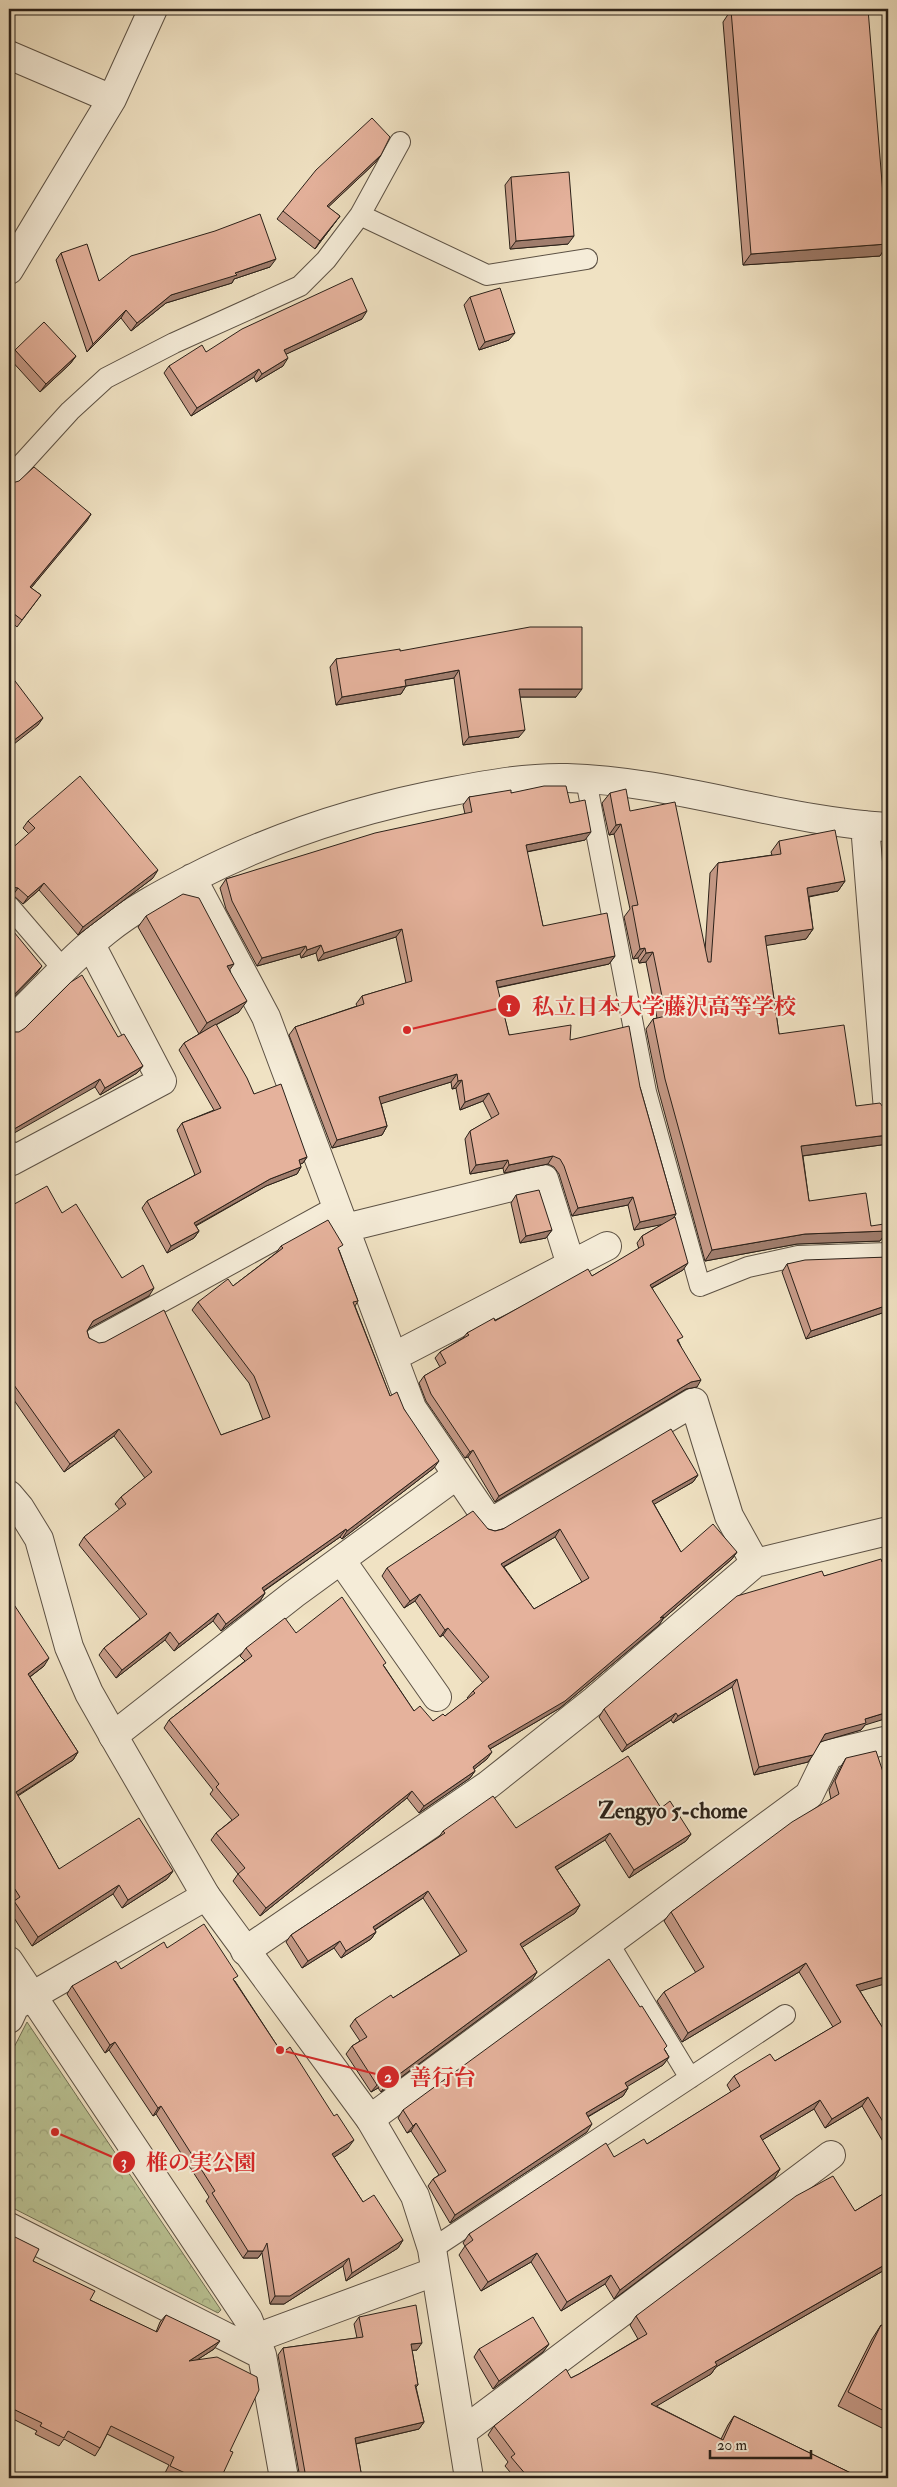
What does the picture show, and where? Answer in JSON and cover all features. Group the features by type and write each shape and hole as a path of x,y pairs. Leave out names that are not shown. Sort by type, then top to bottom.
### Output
{"street":[{"path":"9,270 112,99 153,9"},
{"path":"9,55 112,99"},
{"path":"9,1024 106,931 161,894 233,856 323,822 402,800 501,782 566,778 647,785 758,809 877,826 888,1110"},
{"path":"192,878 266,1017 412,1408 490,1523 694,1402 729,1516 755,1563"},
{"path":"9,1155 12,1161 162,1081 91,945"},
{"path":"341,1217 544,1179 571,1265"},
{"path":"393,1357 607,1246"},
{"path":"113,1736 341,1560 457,1475"},
{"path":"12,1506 39,1539 70,1647 89,1693 206,1896 370,2119 415,2196 433,2260 469,2478"},
{"path":"245,1951 488,1785 595,1700 755,1563 888,1531"},
{"path":"341,1560 437,1698"},
{"path":"370,2119 809,1795 829,1754 888,1740"},
{"path":"16,2006 206,1896"},
{"path":"9,1961 16,2006 248,2318 259,2347 284,2478"},
{"path":"462,2432 831,2155"},
{"path":"9,2227 259,2347"},
{"path":"259,2347 433,2260"}],"lane":[{"path":"9,478 70,411 106,378 174,343 300,286 326,260 360,215 400,142"},
{"path":"360,215 487,275 587,259"},
{"path":"586,780 646,1092 700,1286 748,1267 798,1256 888,1253"},
{"path":"9,906 64,970"},
{"path":"94,1339 341,1217"},
{"path":"609,1944 690,2078"},
{"path":"433,2260 690,2078 785,2015"}],"green space":[{"path":"27,2022 221,2310 218,2313 9,2206 9,2057"}],"building":[{"path":"868,9 887,244 751,254 731,10"},
{"path":"372,118 390,137 381,155 327,206 340,216 320,241 283,211 316,170"},
{"path":"569,172 574,236 516,241 511,177"},
{"path":"260,214 276,259 235,273 237,275 171,295 137,323 126,310 93,344 61,253 87,244 99,281 131,256 215,231"},
{"path":"352,278 367,311 284,350 288,358 262,374 259,369 197,408 169,366 202,345 206,352 242,329"},
{"path":"500,288 515,333 485,342 470,297"},
{"path":"44,322 76,356 46,384 15,350"},
{"path":"34,467 91,514 30,587 41,595 22,620 9,610 9,482 19,481"},
{"path":"530,627 582,627 582,689 519,689 525,730 469,737 459,670 405,680 406,686 342,697 336,659 400,649 400,651"},
{"path":"9,673 43,718 9,744"},
{"path":"80,776 158,870 83,927 44,883 28,897 18,888 12,887 9,889 9,851 35,828 28,821"},
{"path":"544,786 566,786 570,803 585,800 591,832 526,845 543,926 607,913 615,956 496,981 509,1035 571,1025 570,1040 629,1026 640,1087 676,1214 640,1222 633,1197 578,1208 564,1166 560,1159 553,1156 509,1165 508,1160 476,1165 470,1131 499,1114 489,1093 465,1102 462,1080 458,1081 457,1074 379,1097 387,1126 337,1140 295,1027 364,1004 362,996 412,981 402,929 324,953 321,945 307,950 306,946 262,958 232,901 226,879 375,833 472,812 469,797 511,790 511,793"},
{"path":"626,789 630,811 675,802 708,962 711,962 718,863 781,854 779,841 835,830 845,881 807,888 813,929 765,936 779,1034 844,1025 856,1106 880,1103 888,1114 888,1135 801,1146 809,1201 866,1193 871,1226 884,1224 887,1231 805,1234 712,1250 665,1079 653,1019 666,1016 653,952 646,953 645,948 640,949 632,906 638,905 621,824 616,825 610,793"},
{"path":"183,894 199,898 234,964 227,966 247,1001 207,1023 146,916"},
{"path":"9,926 42,966 9,1000"},
{"path":"82,975 118,1037 124,1034 143,1066 105,1088 100,1079 9,1132 9,1031 19,1032 25,1028 71,982"},
{"path":"216,1024 254,1094 281,1084 307,1157 299,1160 301,1167 270,1179 194,1223 199,1231 171,1246 147,1201 201,1172 182,1123 221,1108 184,1043"},
{"path":"47,1186 62,1213 76,1204 122,1278 143,1265 154,1288 93,1321 87,1331 89,1338 99,1343 105,1342 164,1310 221,1435 270,1417 254,1376 198,1302 228,1279 233,1286 283,1248 281,1246 328,1220 343,1245 338,1248 358,1301 353,1302 390,1396 397,1392 404,1409 439,1461 347,1531 346,1529 262,1588 265,1593 226,1624 218,1613 179,1644 170,1632 122,1670 104,1648 147,1614 84,1537 126,1504 121,1497 152,1472 119,1429 70,1464 9,1378 9,1207"},
{"path":"539,1190 552,1230 526,1236 516,1195"},
{"path":"675,1217 688,1263 650,1285 683,1337 677,1340 701,1380 691,1382 499,1496 473,1450 470,1452 431,1394 424,1376 446,1363 440,1352 469,1335 467,1333 494,1318 495,1321 588,1269 592,1276 644,1245 642,1236"},
{"path":"888,1257 888,1305 811,1331 787,1264 805,1260"},
{"path":"671,1429 698,1475 652,1501 681,1552 713,1524 737,1552 565,1701 488,1746 492,1752 473,1767 475,1771 424,1806 412,1791 266,1908 238,1874 245,1868 216,1833 239,1815 216,1787 219,1784 169,1720 252,1656 246,1648 285,1618 296,1633 342,1597 386,1663 383,1665 414,1711 420,1706 433,1721 443,1714 445,1716 475,1693 473,1691 489,1677 448,1628 445,1630 420,1594 410,1601 387,1568 473,1511 488,1529 495,1531 503,1529","holes":["560,1529 589,1578 534,1609 501,1564"]},
{"path":"881,1559 882,1562 888,1560 888,1712 865,1719 866,1723 825,1734 813,1755 759,1767 737,1679 678,1716 676,1713 627,1745 604,1709 737,1596 822,1571 824,1576"},
{"path":"9,1597 49,1658 28,1674 78,1752 16,1792 59,1869 139,1818 173,1871 128,1900 119,1885 38,1937 14,1901 20,1897 9,1880"},
{"path":"876,1751 883,1772 888,1770 888,1976 856,1985 884,2030 888,2029 888,2130 868,2097 832,2119 820,2100 760,2136 780,2169 620,2290 611,2275 567,2302 537,2253 488,2282 465,2246 473,2240 469,2234 606,2143 614,2157 644,2139 647,2144 740,2086 734,2076 770,2054 775,2061 841,2022 806,1963 688,2033 664,1992 704,1967 671,1912 792,1822 839,1794 835,1781 846,1758"},
{"path":"628,1756 661,1808 670,1801 691,1834 634,1870 610,1833 555,1867 580,1905 520,1944 537,1972 386,2084 384,2080 377,2085 352,2046 367,2037 355,2019 391,1995 393,1998 467,1951 428,1891 373,1927 376,1932 346,1951 340,1941 308,1961 291,1935 445,1833 443,1831 493,1796 516,1828"},
{"path":"204,1924 238,1976 233,1979 282,2053 290,2047 334,2116 337,2114 354,2140 332,2154 363,2202 374,2195 403,2240 352,2273 349,2258 290,2296 275,2296 267,2243 263,2251 248,2251 212,2193 215,2191 161,2106 158,2108 115,2042 110,2045 72,1986 116,1961 121,1969 164,1942 167,1948"},
{"path":"609,1959 667,2046 664,2049 669,2057 625,2083 628,2088 586,2113 592,2124 455,2215 433,2179 446,2171 416,2123 413,2126 403,2110"},
{"path":"833,2176 855,2211 888,2191 888,2263 715,2362 717,2365 651,2404 723,2440 734,2416 861,2478 525,2478 527,2476 511,2457 515,2454 494,2426 566,2369 571,2378 647,2334 636,2316 796,2196"},
{"path":"9,2234 39,2249 33,2261 95,2291 90,2300 157,2332 166,2315 220,2341 189,2361 217,2357 257,2377 259,2390 230,2451 233,2452 221,2478 196,2478 170,2466 174,2457 111,2426 100,2448 68,2431 64,2438 40,2426 42,2423 9,2407"},
{"path":"416,2305 422,2343 411,2344 418,2385 415,2385 424,2422 355,2438 362,2478 306,2478 283,2348 363,2337 359,2317"},
{"path":"533,2317 549,2344 499,2381 479,2349"},
{"path":"881,2325 888,2329 888,2413 848,2392"},
{"path":"240,2473 251,2478 237,2478"}],"place":[{"name":"私立日本大学藤沢高等学校","path":"407,1030"},
{"name":"善行台","path":"280,2050"},
{"name":"椎の実公園","path":"55,2132"}],"district":[{"name":"Zengyo 5-chome","path":"673,1811"}]}
